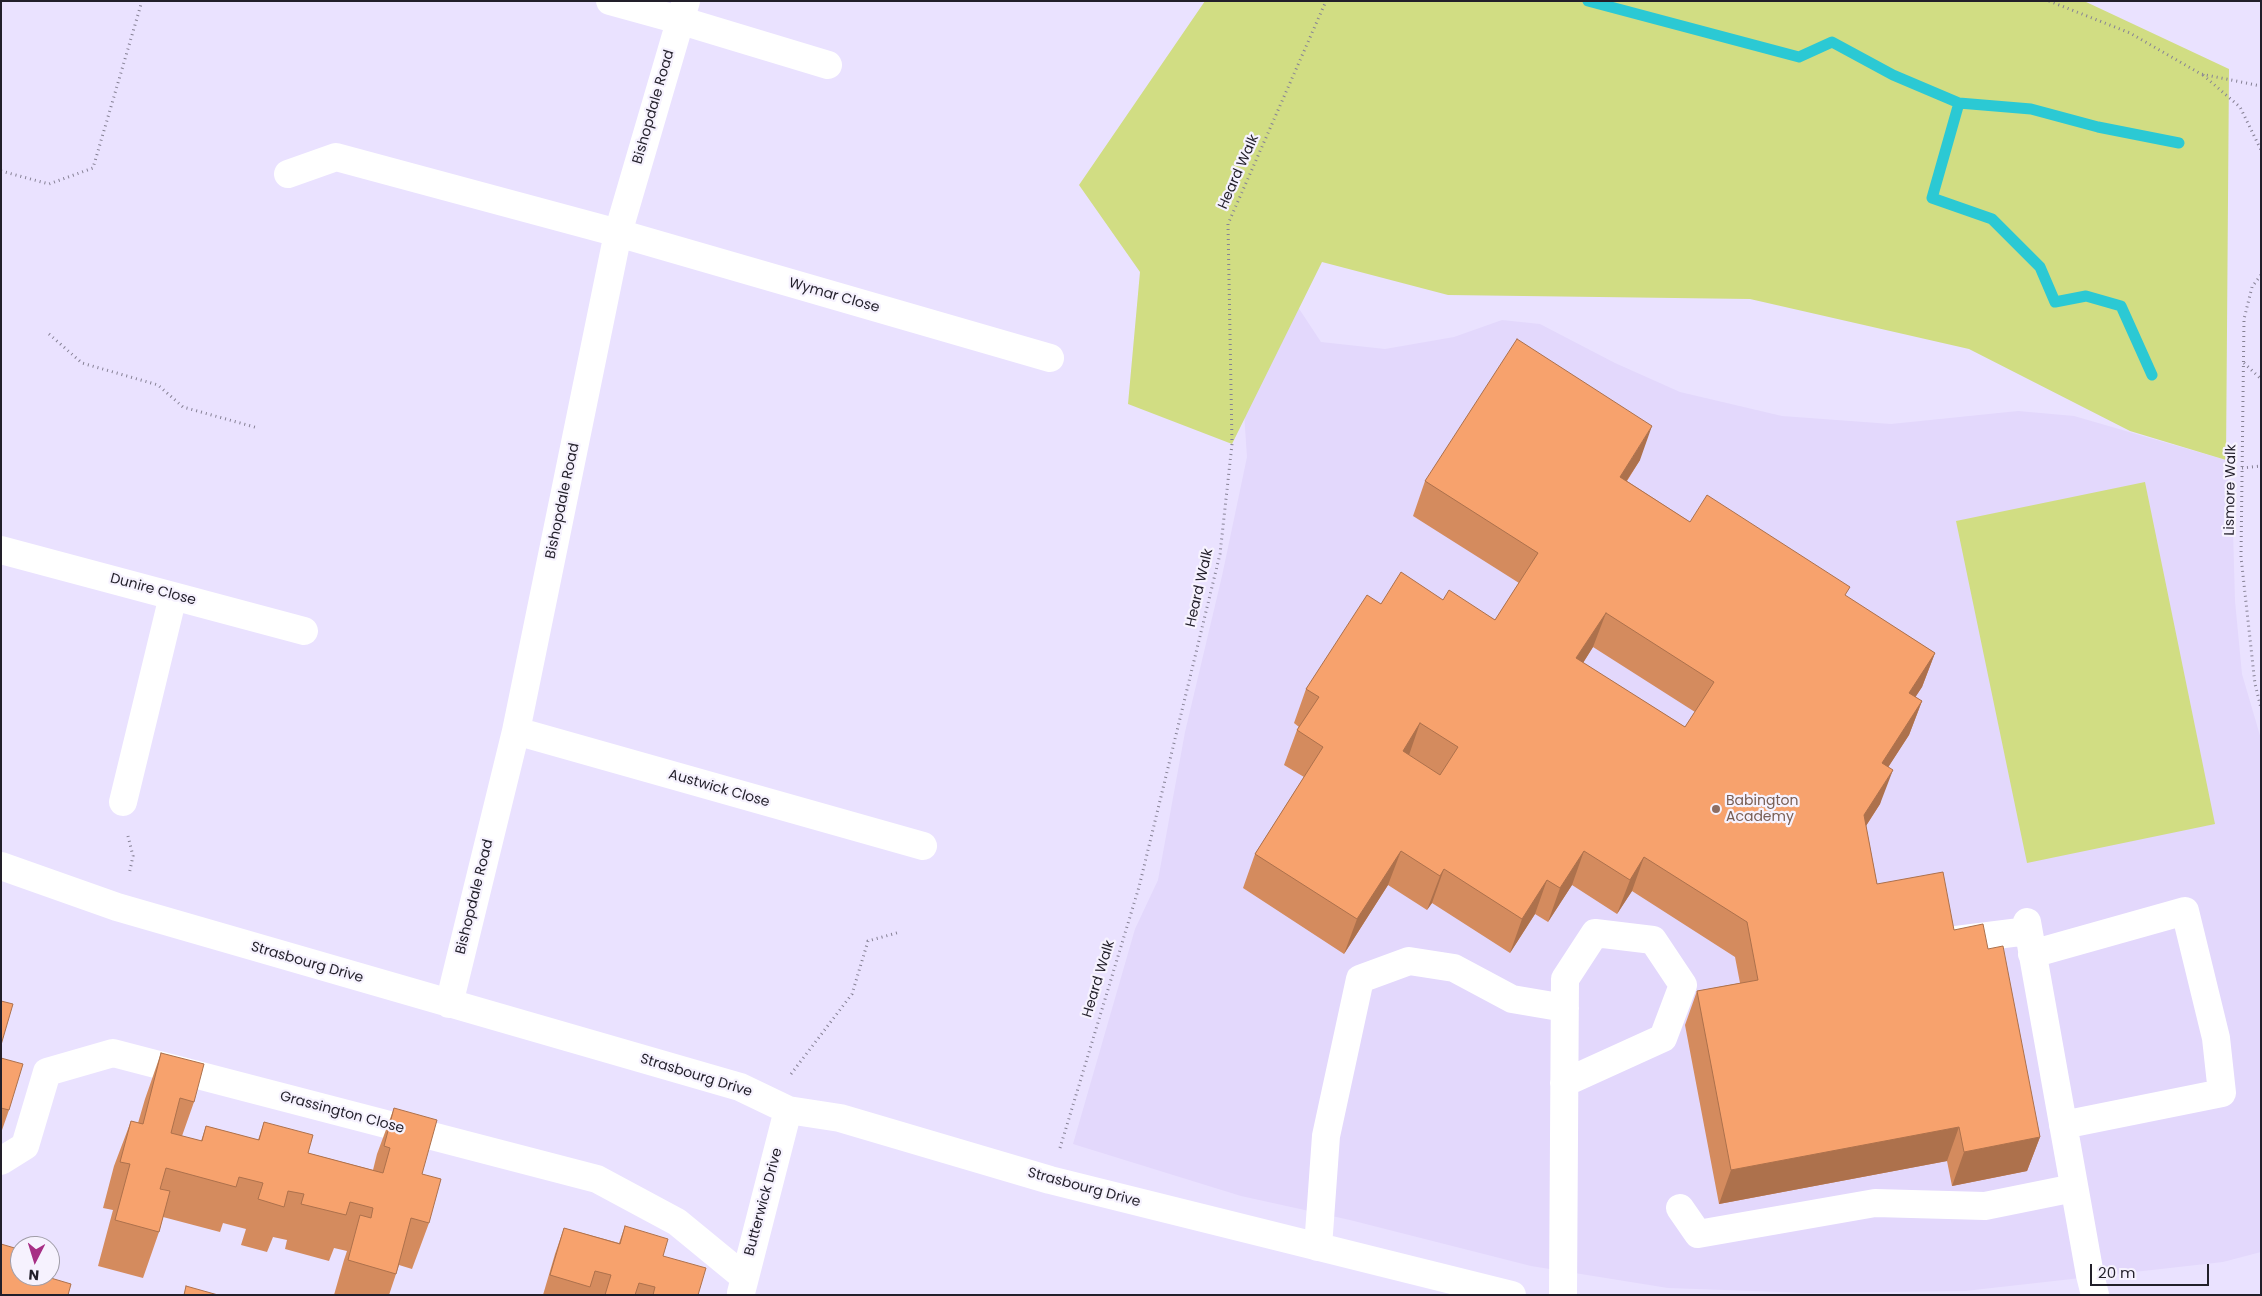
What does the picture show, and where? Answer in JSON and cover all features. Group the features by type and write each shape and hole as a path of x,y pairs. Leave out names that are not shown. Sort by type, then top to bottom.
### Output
{"street":[{"path":"610,1 683,11 828,65"},
{"name":"Bishopdale Road","path":"449,1004 516,731 618,233 683,11"},
{"name":"Wymar Close","path":"288,174 336,157 618,233 1050,358"},
{"name":"Dunire Close","path":"1,550 304,631"},
{"path":"123,802 173,596"},
{"name":"Austwick Close","path":"516,731 923,846"},
{"name":"Strasbourg Drive","path":"1,866 117,907 740,1087 779,1106 840,1118 1050,1180 1512,1295"},
{"path":"1943,942 2029,936 2185,912 2216,1038 2222,1093 2063,1125"},
{"path":"1563,1295 1564,1083 1565,980 1594,933 1653,940 1683,984 1662,1038 1564,1083"},
{"path":"2029,936 2095,1295"},
{"path":"1318,1247 1326,1136 1360,979 1409,961 1454,968 1512,999 1565,1008"},
{"name":"Grassington Close","path":"1,1161 25,1146 47,1072 113,1053 597,1179 677,1222 742,1286"},
{"name":"Butterwick Drive","path":"742,1286 779,1106"},
{"path":"1680,1208 1698,1234 1875,1204 1985,1206 2074,1188"}],"path":[{"path":"1,171 49,184 93,168 142,1"},
{"name":"Heard Walk","path":"1050,1180 1139,887 1220,554 1232,444 1228,224 1326,1"},
{"path":"2049,1 2059,3 2130,33 2201,74 2240,107 2261,150"},
{"path":"2201,74 2261,86"},
{"name":"Lismore Walk","path":"2261,275 2252,287 2244,319 2241,557 2255,684 2261,708"},
{"path":"49,334 82,363 158,385 183,407 258,428"},
{"path":"2244,363 2261,379"},
{"path":"2242,468 2261,466"},
{"path":"117,907 134,856 130,838 120,819 123,802"},
{"path":"779,1106 852,994 868,941 900,932"}],"shaded area":[{"name":"Babington Academy","path":"1290,295 1321,342 1385,349 1454,337 1502,320 1540,324 1615,363 1680,392 1782,416 1891,424 2018,411 2074,416 2226,460 2233,530 2235,601 2242,674 2261,739 2261,1252 2223,1262 1965,1291 1808,1293 1668,1288 1531,1266 1350,1220 1241,1196 1073,1144 1135,929 1158,880 1185,732 1222,576 1247,457 1243,397"}],"green space":[{"path":"1205,1 2084,1 2229,69 2226,460 2130,431 1969,349 1750,299 1448,295 1322,262 1232,444 1128,404 1140,272 1079,185"},
{"path":"2145,482 2215,824 2027,863 1956,521"}],"building":[{"path":"1517,339 1652,426 1620,477 1690,522 1707,495 1850,587 1845,595 1935,653 1909,693 1922,701 1882,763 1893,770 1864,815 1877,884 1943,872 1954,930 1983,924 1988,949 2003,946 2040,1137 1964,1152 1959,1127 1731,1170 1697,991 1758,980 1747,922 1644,857 1630,880 1584,851 1560,888 1547,880 1522,919 1444,869 1440,876 1401,851 1357,919 1255,854 1323,747 1297,730 1319,697 1306,689 1367,595 1381,604 1401,572 1443,600 1449,590 1495,620 1538,553 1425,481","holes":["1606,613 1714,682 1685,727 1576,658","1420,723 1458,747 1440,775 1403,751"]},
{"path":"1,1001 13,1004 1,1045"},
{"path":"161,1053 204,1064 194,1102 180,1098 171,1133 202,1141 206,1126 259,1140 264,1122 313,1135 308,1153 383,1173 390,1148 384,1146 394,1108 437,1120 422,1174 441,1179 429,1223 411,1218 396,1274 348,1260 360,1215 371,1218 373,1208 350,1202 346,1215 301,1204 304,1194 288,1191 284,1207 258,1199 263,1183 239,1177 236,1187 166,1168 160,1189 170,1191 159,1232 115,1220 130,1164 120,1162 131,1121 143,1124"},
{"path":"1,1058 23,1064 9,1110 1,1108"},
{"path":"625,1226 668,1239 663,1256 706,1268 698,1295 653,1295 655,1287 639,1283 635,1295 605,1295 611,1275 595,1271 590,1287 550,1275 564,1228 620,1244"},
{"path":"1,1244 10,1247 10,1286 60,1286 60,1281 71,1284 68,1295 1,1295"},
{"path":"186,1286 218,1295 184,1295"}],"waterway":[{"path":"1588,1 1799,57 1832,42 1893,75 1959,103 2031,109 2098,127 2179,143"},
{"path":"1959,103 1932,198 1992,219 2040,267 2055,302 2086,296 2121,306 2152,375"}],"place":[{"name":"Babington Academy","path":"1716,809"}]}
